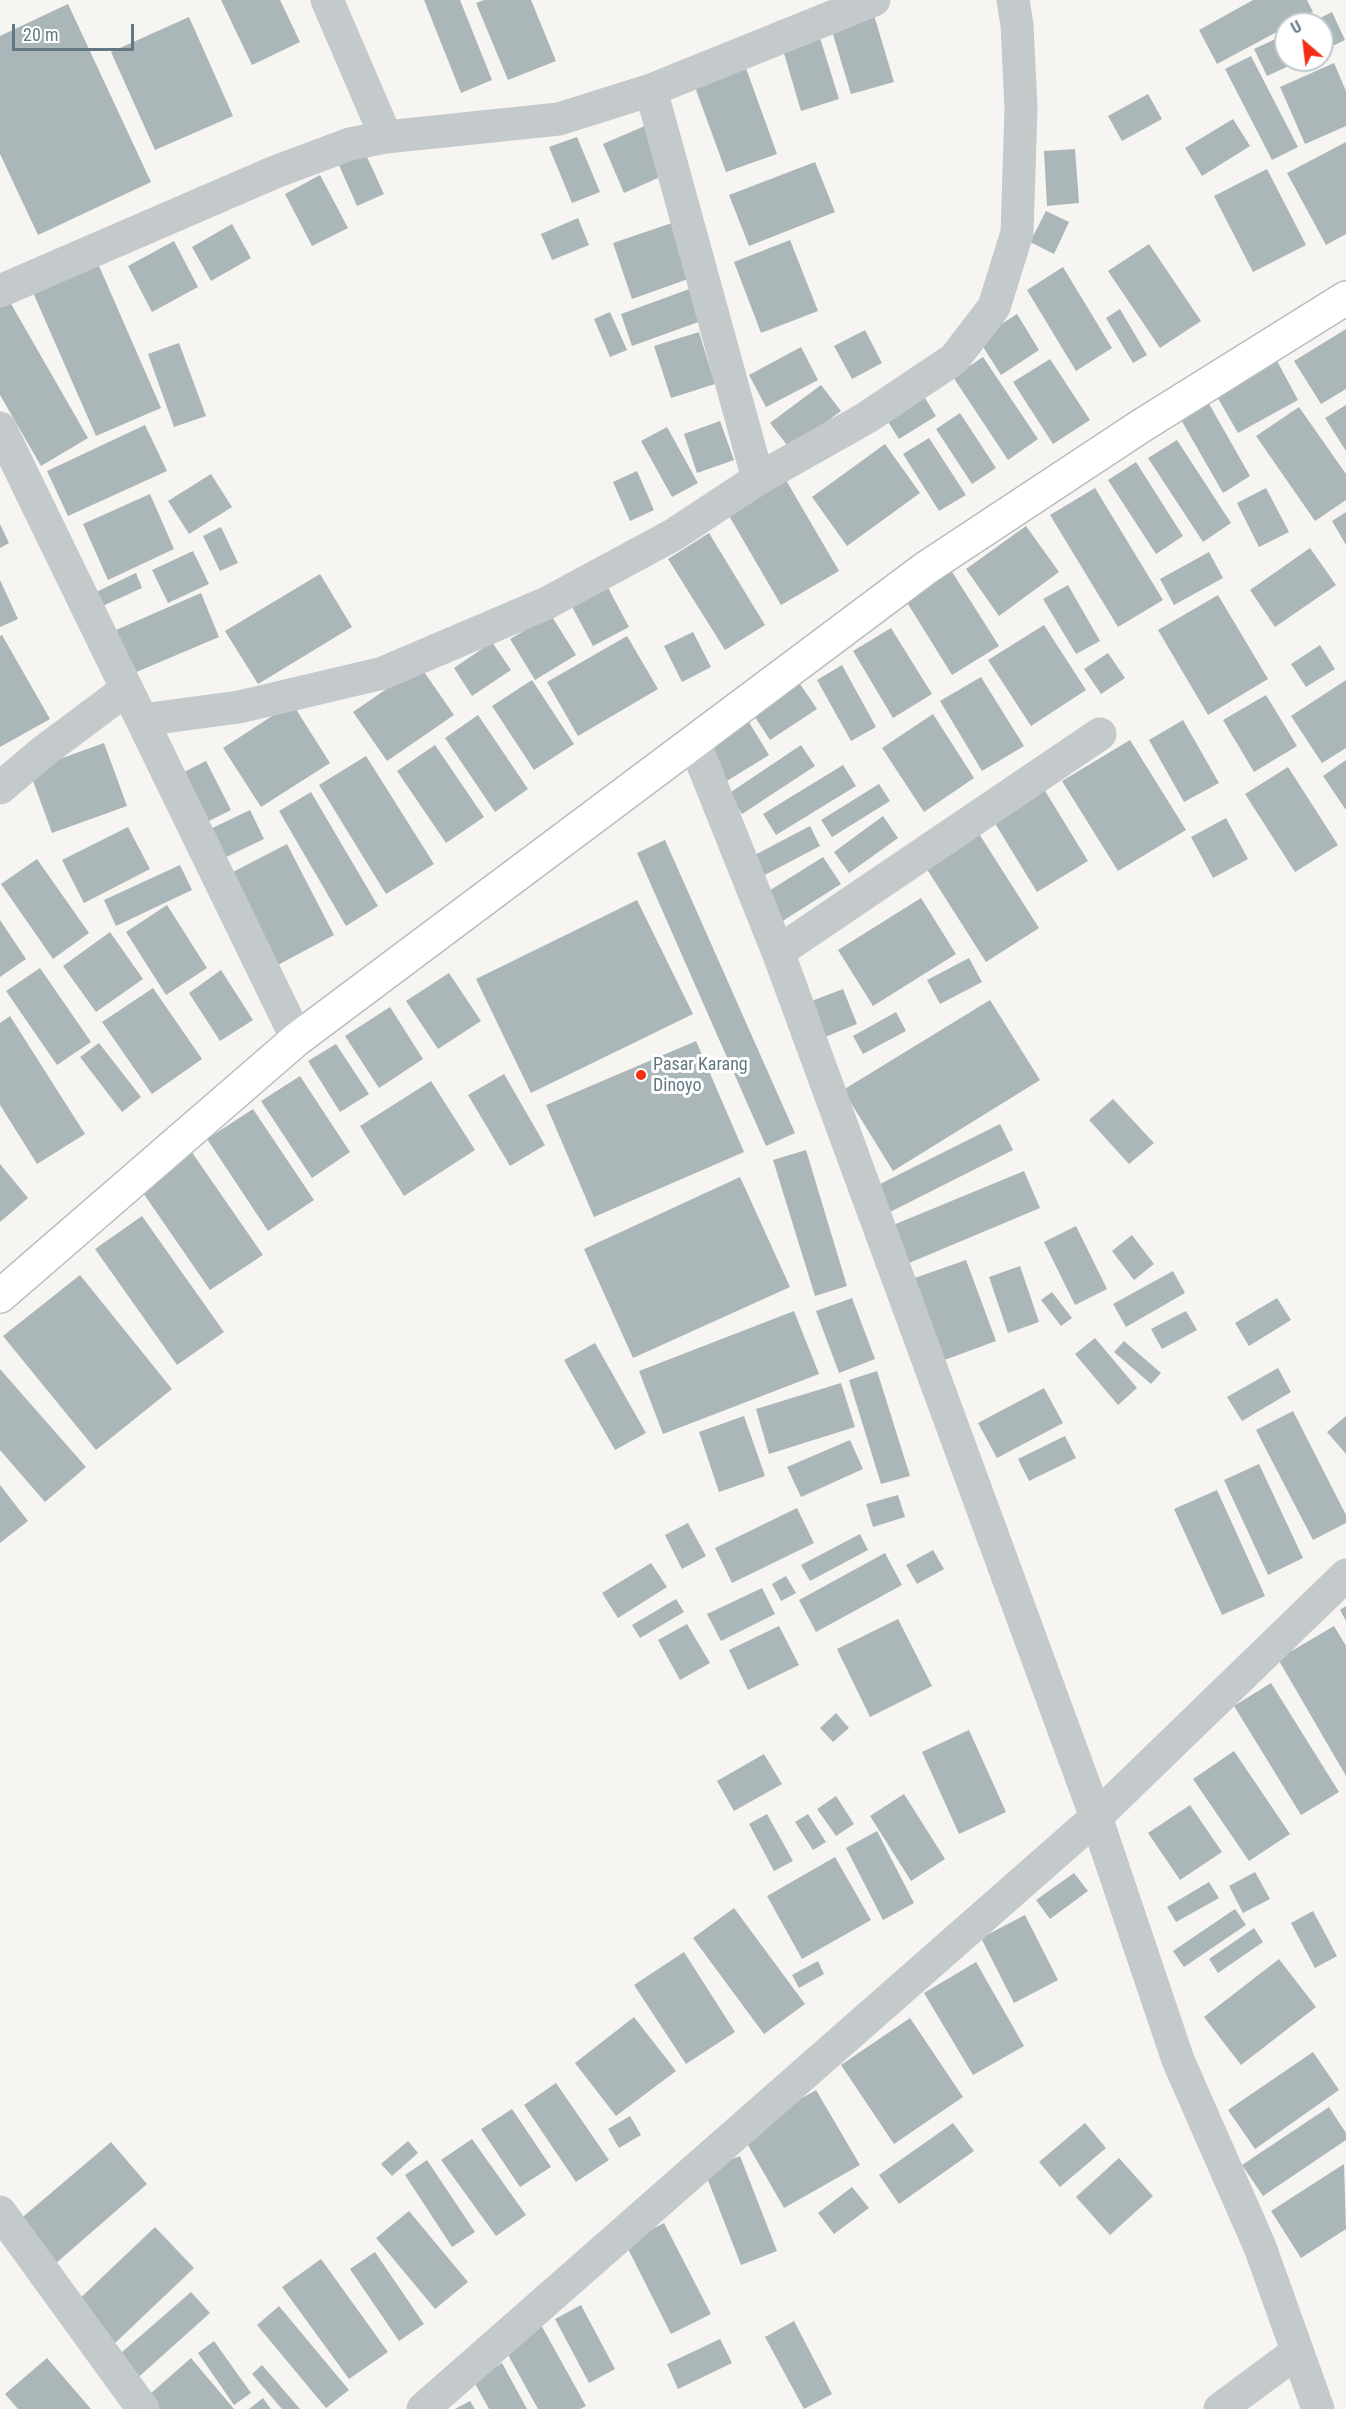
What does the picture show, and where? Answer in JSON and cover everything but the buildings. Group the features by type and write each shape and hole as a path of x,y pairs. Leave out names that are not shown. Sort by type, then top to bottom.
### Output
{"main road":[{"path":"0,1296 297,1039 926,568 1141,426 1346,298"}],"street":[{"path":"327,0 386,137"},
{"path":"0,291 275,172 350,144 386,137 559,119 651,90 874,0"},
{"path":"142,720 239,706 383,673 547,603 673,536 758,479 866,418 954,359 994,307 1017,233 1021,108 1017,25 1013,0"},
{"path":"651,90 758,479"},
{"path":"0,428 297,1039"},
{"path":"0,788 44,751 127,689"},
{"path":"778,952 1100,734"},
{"path":"694,742 778,952 1096,1817 1178,2060 1260,2247 1318,2409"},
{"path":"423,2409 1096,1817 1346,1575"},
{"path":"0,2212 143,2409"},
{"path":"1220,2409 1297,2352"}],"place":[{"name":"Pasar Karang Dinoyo","path":"641,1075"}]}
